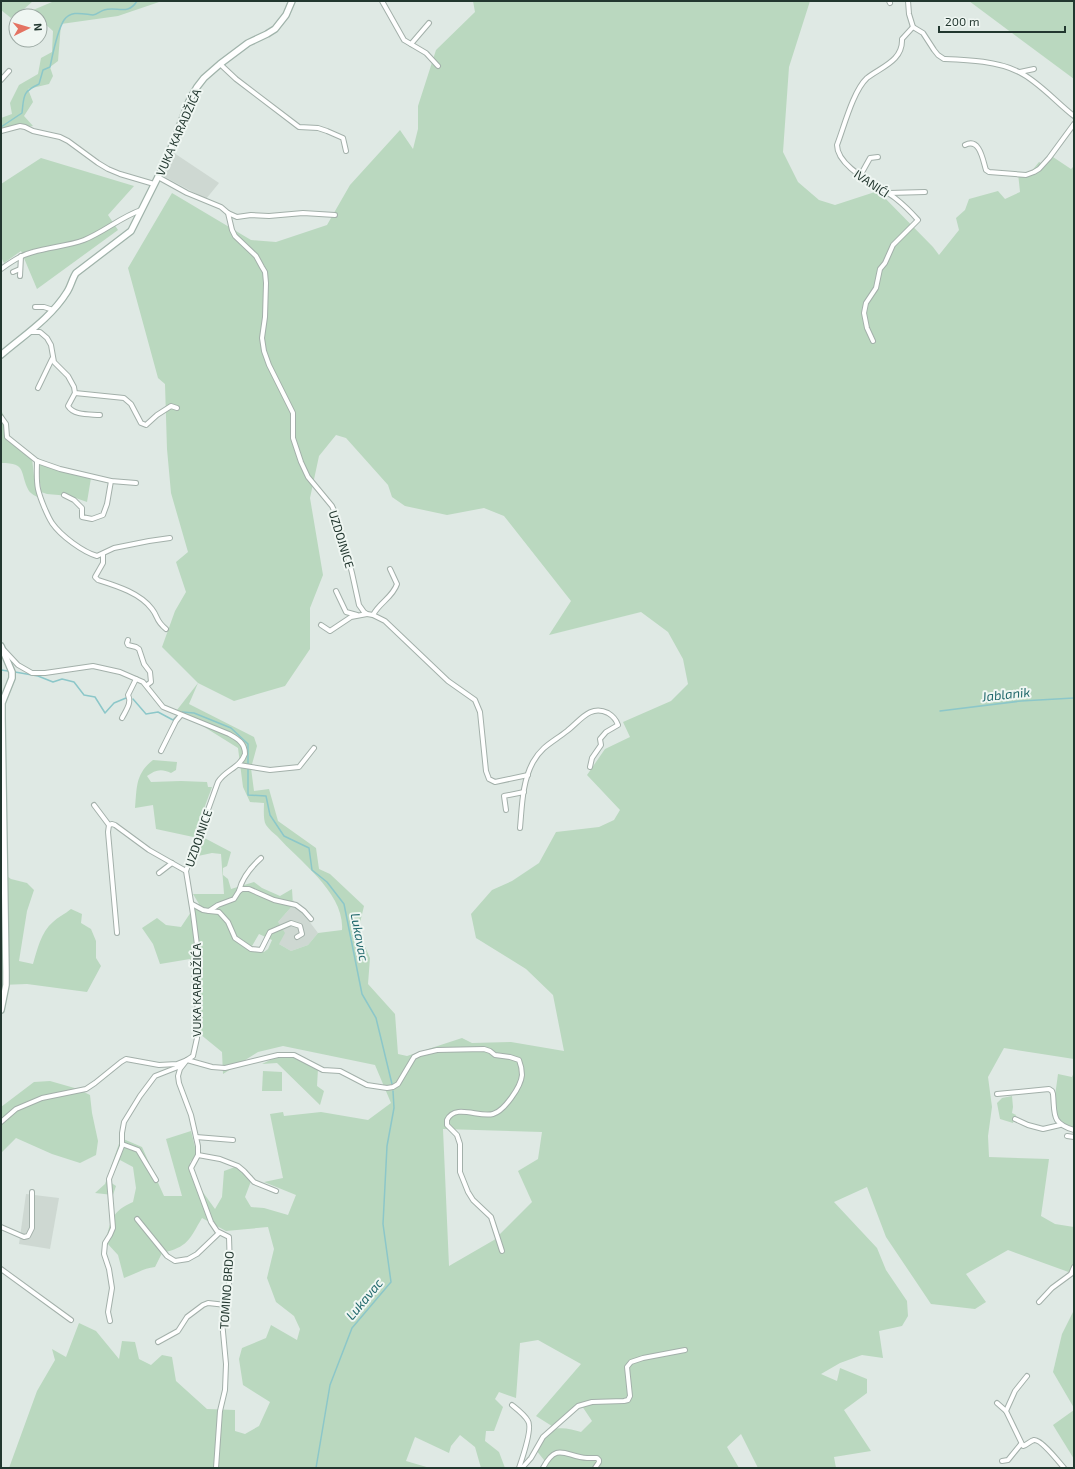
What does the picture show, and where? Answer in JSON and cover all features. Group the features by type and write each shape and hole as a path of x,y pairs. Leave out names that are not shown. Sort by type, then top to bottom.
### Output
{"street":[{"name":"VUKA KARADŽIĆA","path":"1,354 30,332 53,310 67,293 76,273 131,231 168,159 190,99 197,87 204,78 220,64 248,43 268,34 275,29 286,15 292,1"},
{"path":"382,1 404,40 426,53 438,66"},
{"path":"908,1 909,14 913,27 923,33 938,55 944,59 995,64 1020,72 1044,90 1074,116"},
{"path":"411,44 429,23"},
{"name":"IVANIĆI","path":"873,340 867,328 864,313 866,303 876,288 880,269 885,263 893,245 918,220 904,206 888,194 855,173 841,157 837,149 837,145 860,86 897,56 903,46 902,39 913,27"},
{"path":"220,64 236,79 299,127 318,128 343,138 346,151"},
{"path":"1020,72 1034,69"},
{"path":"1,80 10,71"},
{"path":"965,145 972,144 978,149 982,154 986,170 989,172 1026,175 1039,169 1074,124"},
{"name":"VUKA KARADŽIĆA","path":"1,131 20,126 33,131 60,137 103,166 120,174 154,184"},
{"path":"860,176 870,158 878,157"},
{"path":"158,177 187,193 221,207 228,213 237,217 303,213 335,214"},
{"path":"888,194 925,192"},
{"path":"1,269 21,256 32,252 62,246 85,239 124,217 143,210"},
{"name":"UZDOJNICE","path":"228,213 235,236 256,256 265,272 266,302 262,338 264,351 269,365 293,413 293,438 300,462 308,477 332,506 338,519 359,605 367,614"},
{"path":"20,276 21,256"},
{"path":"13,272 20,269"},
{"path":"35,307 44,307 53,310"},
{"path":"30,332 40,332 47,338 51,345 52,359 38,388"},
{"path":"52,359 68,376 74,387 75,393 68,406 71,409 83,414 100,415"},
{"path":"75,393 124,398 131,404 140,423 146,425 157,415 171,406 177,408"},
{"path":"1,417 6,424 7,437 37,461 60,469 111,481 136,483"},
{"path":"37,461 37,488 52,523 74,544 89,553 97,556 114,548 170,538"},
{"path":"64,496 74,500 82,508 82,517 92,519 103,515 107,504 111,481"},
{"path":"103,554 103,563 96,577 98,580 135,595 151,607 158,622 166,629"},
{"path":"373,615 376,608 393,592 397,584 390,569"},
{"path":"336,591 346,612 357,615"},
{"path":"321,625 330,631 351,616 367,614 373,615 385,621 448,681 475,700 480,712 486,772 489,779 495,782 528,775"},
{"path":"128,640 128,645 139,649 144,664 150,672 151,682 147,686"},
{"path":"1,646 18,665 32,673 46,673 93,666 120,672 136,679 147,686 163,707 199,721 239,740 245,754 238,765 270,770 299,767 314,748"},
{"path":"1,646 12,672 12,678 2,703 2,800 6,985 1,1010"},
{"path":"122,718 128,708 130,699 128,695 136,679"},
{"path":"520,828 524,792 528,775 539,752 547,744 566,732 584,716 591,711 597,710 610,714 618,724 604,734 600,739 601,745 592,758 590,767"},
{"path":"161,751 176,721 181,715"},
{"name":"UZDOJNICE","path":"192,904 186,871 218,782 222,776 238,765"},
{"path":"506,810 504,796 524,792"},
{"path":"94,805 109,825 108,832 117,933"},
{"path":"109,825 115,825 149,850 186,871"},
{"path":"209,911 218,905 234,899 251,867 261,858"},
{"path":"159,873 172,863"},
{"path":"239,892 249,889 274,900 296,905 311,919"},
{"name":"VUKA KARADŽIĆA","path":"187,1060 192,1056 194,1051 197,1038 198,1018 194,973 196,945 192,904"},
{"path":"192,904 203,910 219,912 228,922 235,938 251,949 261,950 270,932 291,923 300,926 302,934 297,937"},
{"path":"1,1122 16,1109 42,1098 86,1089 95,1084 121,1062 126,1060 159,1065 177,1064 187,1060 212,1067 225,1068 278,1055 294,1055 323,1070 340,1071 367,1085 387,1088 398,1084 414,1057 420,1054 437,1050 490,1050 495,1055 510,1056 519,1060 522,1076 517,1089 504,1106 495,1114 484,1115 460,1111 451,1114 447,1120 447,1125 457,1135 460,1144 460,1172 468,1192 473,1200 491,1217 502,1251"},
{"path":"110,1321 108,1312 112,1288 109,1269 104,1254 105,1243 113,1228 109,1179 122,1144 124,1122 153,1078 158,1074 178,1067 187,1060"},
{"name":"TOMINO BRDO","path":"187,1060 180,1068 178,1076 179,1083 191,1115 196,1137 198,1156 190,1168 211,1222 219,1232 229,1237 230,1268 226,1305 222,1321 226,1364 225,1390 220,1411 216,1468"},
{"path":"997,1094 1049,1089 1052,1091 1056,1120 1060,1125 1074,1130"},
{"path":"1015,1119 1042,1129 1060,1125"},
{"path":"1067,1136 1074,1137"},
{"path":"196,1137 233,1140"},
{"path":"122,1144 138,1150 156,1180"},
{"path":"198,1156 220,1159 238,1166 254,1182 276,1191"},
{"path":"1,1227 24,1237 28,1236 32,1228 32,1192"},
{"path":"137,1219 166,1256 175,1261 188,1259 197,1254 219,1232"},
{"path":"1038,1302 1071,1274 1074,1267"},
{"path":"1,1269 71,1320"},
{"path":"158,1342 178,1331 187,1318 203,1305 226,1305"},
{"path":"520,1468 531,1458 543,1437 578,1406 592,1402 628,1400 630,1396 627,1367 631,1362 643,1358 661,1356 685,1350"},
{"path":"1006,1411 1015,1391 1027,1376"},
{"path":"997,1403 1006,1411 1021,1444"},
{"path":"512,1405 530,1425 520,1468"},
{"path":"1021,1444 1023,1446 1032,1441 1037,1441 1043,1444 1064,1468"},
{"path":"1002,1461 1008,1460 1021,1444"},
{"path":"543,1468 548,1459 557,1453 563,1452 587,1458 597,1458 599,1462 595,1468"}],"shaded area":[{"path":"174,153 219,183 206,199 163,176"},
{"path":"293,900 318,933 308,945 291,951 279,944 278,922 293,905"},
{"path":"26,1194 59,1198 50,1249 19,1244"}],"green space":[{"path":"1,1 33,1 25,8 8,8 8,16 1,10"},
{"path":"162,1 118,16 61,24 58,61 50,67 53,76 49,84 28,89 33,102 24,116 33,126 1,130 1,118 12,114 10,103 19,85 38,74 41,58 52,52 53,31 48,26 48,8 38,8 52,2"},
{"path":"473,1 810,1 789,67 783,152 798,182 819,200 835,205 878,191 939,255 959,230 956,218 965,210 969,199 998,191 1005,199 1020,192 1018,173 1030,173 1039,162 1045,165 1053,157 1071,169 1074,166 1074,1059 1004,1048 988,1077 992,1107 988,1136 989,1157 1049,1159 1041,1216 1055,1224 1074,1227 1074,1274 1008,1250 966,1274 986,1302 975,1309 931,1304 886,1237 867,1187 834,1202 877,1248 886,1270 907,1301 908,1316 902,1326 879,1331 883,1358 862,1355 840,1363 821,1374 837,1381 840,1368 867,1379 867,1393 844,1410 871,1451 834,1457 836,1468 758,1468 741,1434 727,1447 739,1468 544,1468 544,1460 536,1450 547,1433 559,1428 581,1432 592,1421 582,1406 574,1410 555,1428 536,1416 581,1364 538,1340 520,1343 516,1398 499,1392 495,1399 503,1407 494,1431 486,1431 485,1441 499,1452 505,1468 481,1468 475,1447 460,1435 451,1446 449,1453 415,1437 406,1461 430,1468 9,1468 37,1391 55,1360 52,1349 66,1357 79,1323 96,1331 119,1359 122,1341 135,1342 139,1359 151,1365 162,1355 172,1357 176,1381 207,1409 235,1410 235,1431 245,1434 259,1426 270,1402 243,1385 239,1359 242,1348 266,1338 271,1325 297,1340 300,1329 294,1316 276,1302 267,1278 274,1249 268,1227 226,1231 202,1218 187,1242 171,1251 162,1253 155,1267 124,1278 118,1255 106,1242 111,1222 116,1213 126,1205 133,1202 136,1188 133,1167 120,1160 110,1182 116,1186 113,1195 95,1193 105,1184 121,1138 142,1147 164,1196 182,1196 166,1139 191,1131 197,1155 190,1162 202,1191 215,1209 222,1197 224,1171 235,1167 253,1176 245,1197 251,1207 264,1208 288,1215 296,1195 264,1182 283,1178 270,1114 283,1112 284,1116 321,1112 368,1120 391,1103 375,1065 283,1046 258,1052 223,1074 222,1052 200,1034 190,959 160,964 153,944 142,928 157,918 166,925 181,927 195,906 199,904 193,894 224,894 221,854 212,853 198,856 198,838 156,829 153,805 135,808 140,776 147,765 153,760 177,762 176,770 171,773 158,770 147,776 151,782 207,782 208,787 212,787 195,833 231,852 227,866 223,868 223,875 228,879 231,889 254,882 262,888 280,896 292,889 293,905 278,922 285,933 279,944 291,951 308,945 318,933 342,930 341,916 329,891 319,878 266,825 264,817 264,803 250,802 243,787 238,748 177,710 198,683 162,647 175,611 186,592 176,562 188,552 171,493 167,449 165,384 158,378 128,268 172,193 251,240 276,242 327,225 350,185 400,130 413,149 418,129 418,106 436,50 475,12","holes":["336,435 346,438 388,485 392,497 405,506 447,515 484,508 504,516 571,601 549,635 641,612 668,632 683,659 688,684 671,701 623,722 630,737 605,749 587,775 620,810 614,820 599,827 556,832 539,863 512,881 492,890 471,914 476,938 526,969 553,995 564,1051 511,1042 472,1043 462,1038 407,1056 398,1054 395,1014 368,984 370,958 358,931 364,906 330,874 319,869 316,848 278,821 269,789 254,791 251,768 257,746 254,737 189,704 198,683 234,701 285,686 310,649 310,608 323,575 310,498 319,456","259,934 272,940 268,949 264,952 252,946","443,1129 542,1132 538,1159 518,1171 532,1202 494,1240 449,1266"]},
{"path":"969,1 1074,1 1074,79"},
{"path":"41,158 134,186 108,215 118,230 37,289 21,251 4,263 1,257 1,184"},
{"path":"1,410 8,424 6,438 32,458 35,485 39,498 29,491 19,467 10,463 1,463"},
{"path":"38,463 91,478 87,502 70,496 41,492"},
{"path":"1,872 11,879 27,883 34,890 27,911 19,961 33,964 42,936 49,926 57,919 71,909 82,914 81,923 91,929 96,941 96,958 101,966 87,992 27,984 1,985"},
{"path":"276,1057 298,1058 318,1069 317,1086 324,1091 320,1105 277,1063 262,1064"},
{"path":"263,1071 282,1072 282,1091 262,1091"},
{"path":"1074,1072 1074,1129 1064,1126 1057,1120 1055,1096 1058,1074 1072,1077"},
{"path":"50,1081 78,1089 90,1095 98,1141 96,1155 80,1163 52,1154 16,1138 1,1153 1,1107 34,1082"},
{"path":"1012,1096 1012,1113 1016,1115 1013,1123 1000,1119 997,1103 1002,1098"},
{"path":"1074,1310 1074,1408 1053,1372 1062,1334"},
{"path":"1074,1410 1074,1459 1053,1425"}],"waterway":[{"path":"1,127 22,113 25,95 29,90 39,84 43,70 50,67 59,30 67,17 77,13 94,15 109,9 122,10 134,6 137,1"},
{"name":"Lukavac","path":"1,670 8,671"},
{"name":"Lukavac","path":"15,672 38,676 53,682 62,679 74,682 84,695 95,697 105,713 114,703 126,698"},
{"name":"Jablanik","path":"940,711 1021,701 1074,698"},
{"name":"Lukavac","path":"133,699 146,714 158,712 173,720 176,717"},
{"name":"Lukavac","path":"182,712 194,713 231,728 248,744 248,795 266,796 270,815 284,836 309,848 312,870 327,882 344,904 362,994 376,1018 392,1084"},
{"name":"Lukavac","path":"316,1468 330,1385 352,1328 391,1282 383,1224 387,1146 394,1108 393,1091"}]}
